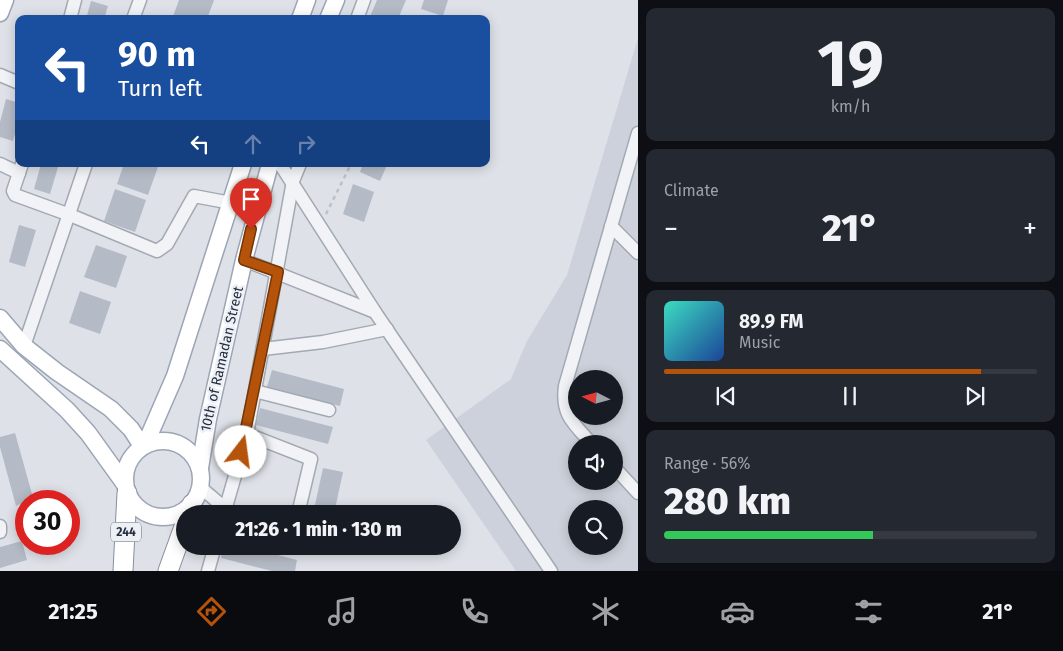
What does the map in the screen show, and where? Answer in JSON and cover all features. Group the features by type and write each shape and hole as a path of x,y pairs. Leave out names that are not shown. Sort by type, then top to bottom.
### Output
{"highway":[{"name":"244","path":"122,571 125,488"},
{"path":"168,571 176,549"}],"main road":[{"path":"0,13 5,0"},
{"path":"301,15 307,0"},
{"path":"330,15 336,0"},
{"path":"125,488 128,462 144,445 175,376 243,167"},
{"name":"10th of Ramadan Street","path":"200,468 208,419 244,260 269,167"},
{"path":"0,318 24,346 57,372 111,409 144,445"},
{"path":"0,349 88,433 138,509 156,517 176,516"},
{"path":"144,445 156,441 178,444 188,450 200,468 200,487 192,505"}],"street":[{"path":"71,15 76,0"},
{"path":"134,15 140,0"},
{"path":"358,15 364,0"},
{"path":"0,75 15,81"},
{"path":"584,435 568,416 564,408 564,395 638,132"},
{"path":"0,164 20,168 13,191 15,195 70,215 157,251 168,244 194,196 231,203"},
{"path":"24,346 85,167"},
{"path":"282,167 375,312 551,571"},
{"path":"231,505 264,349 293,181 299,167"},
{"path":"611,226 638,253"},
{"path":"244,260 375,312"},
{"path":"264,349 323,342 387,329"},
{"path":"255,391 329,410"},
{"path":"246,434 311,459 300,505"},
{"path":"623,477 638,493"},
{"path":"200,487 221,505"},
{"path":"0,526 0,532"},
{"path":"208,571 212,555"}],"path":[{"path":"319,227 349,167"}],"shaded area":[{"path":"638,38 638,571 516,571 426,440 511,379 527,341 567,275"}],"building":[{"path":"179,0 214,0 208,15 173,15"},
{"path":"377,0 406,0 400,15 371,15"},
{"path":"424,0 448,0 443,15 421,9"},
{"path":"91,1 108,6 105,15 87,15"},
{"path":"6,99 15,102 15,134 13,141 0,137 0,122"},
{"path":"40,167 58,167 50,194 34,189"},
{"path":"123,167 158,167 148,195 117,184"},
{"path":"362,167 386,167 380,181 360,172"},
{"path":"353,184 374,192 364,222 343,214"},
{"path":"115,189 146,200 135,232 104,221"},
{"path":"19,225 36,230 25,267 9,262"},
{"path":"96,245 127,256 116,288 84,277"},
{"path":"80,291 111,302 100,334 69,323"},
{"path":"272,370 344,389 340,406 267,387"},
{"path":"260,408 333,427 328,444 256,425"},
{"path":"15,433 31,490 15,490 15,502 0,447 0,437"},
{"path":"323,468 343,472 336,505 315,505"},
{"path":"15,543 15,555 26,555 27,560 0,568 0,547"},
{"path":"222,555 278,555 297,560 295,571 272,571 221,558"}],"route":[{"path":"241,452 264,349 278,272 244,260 251,229"}]}
